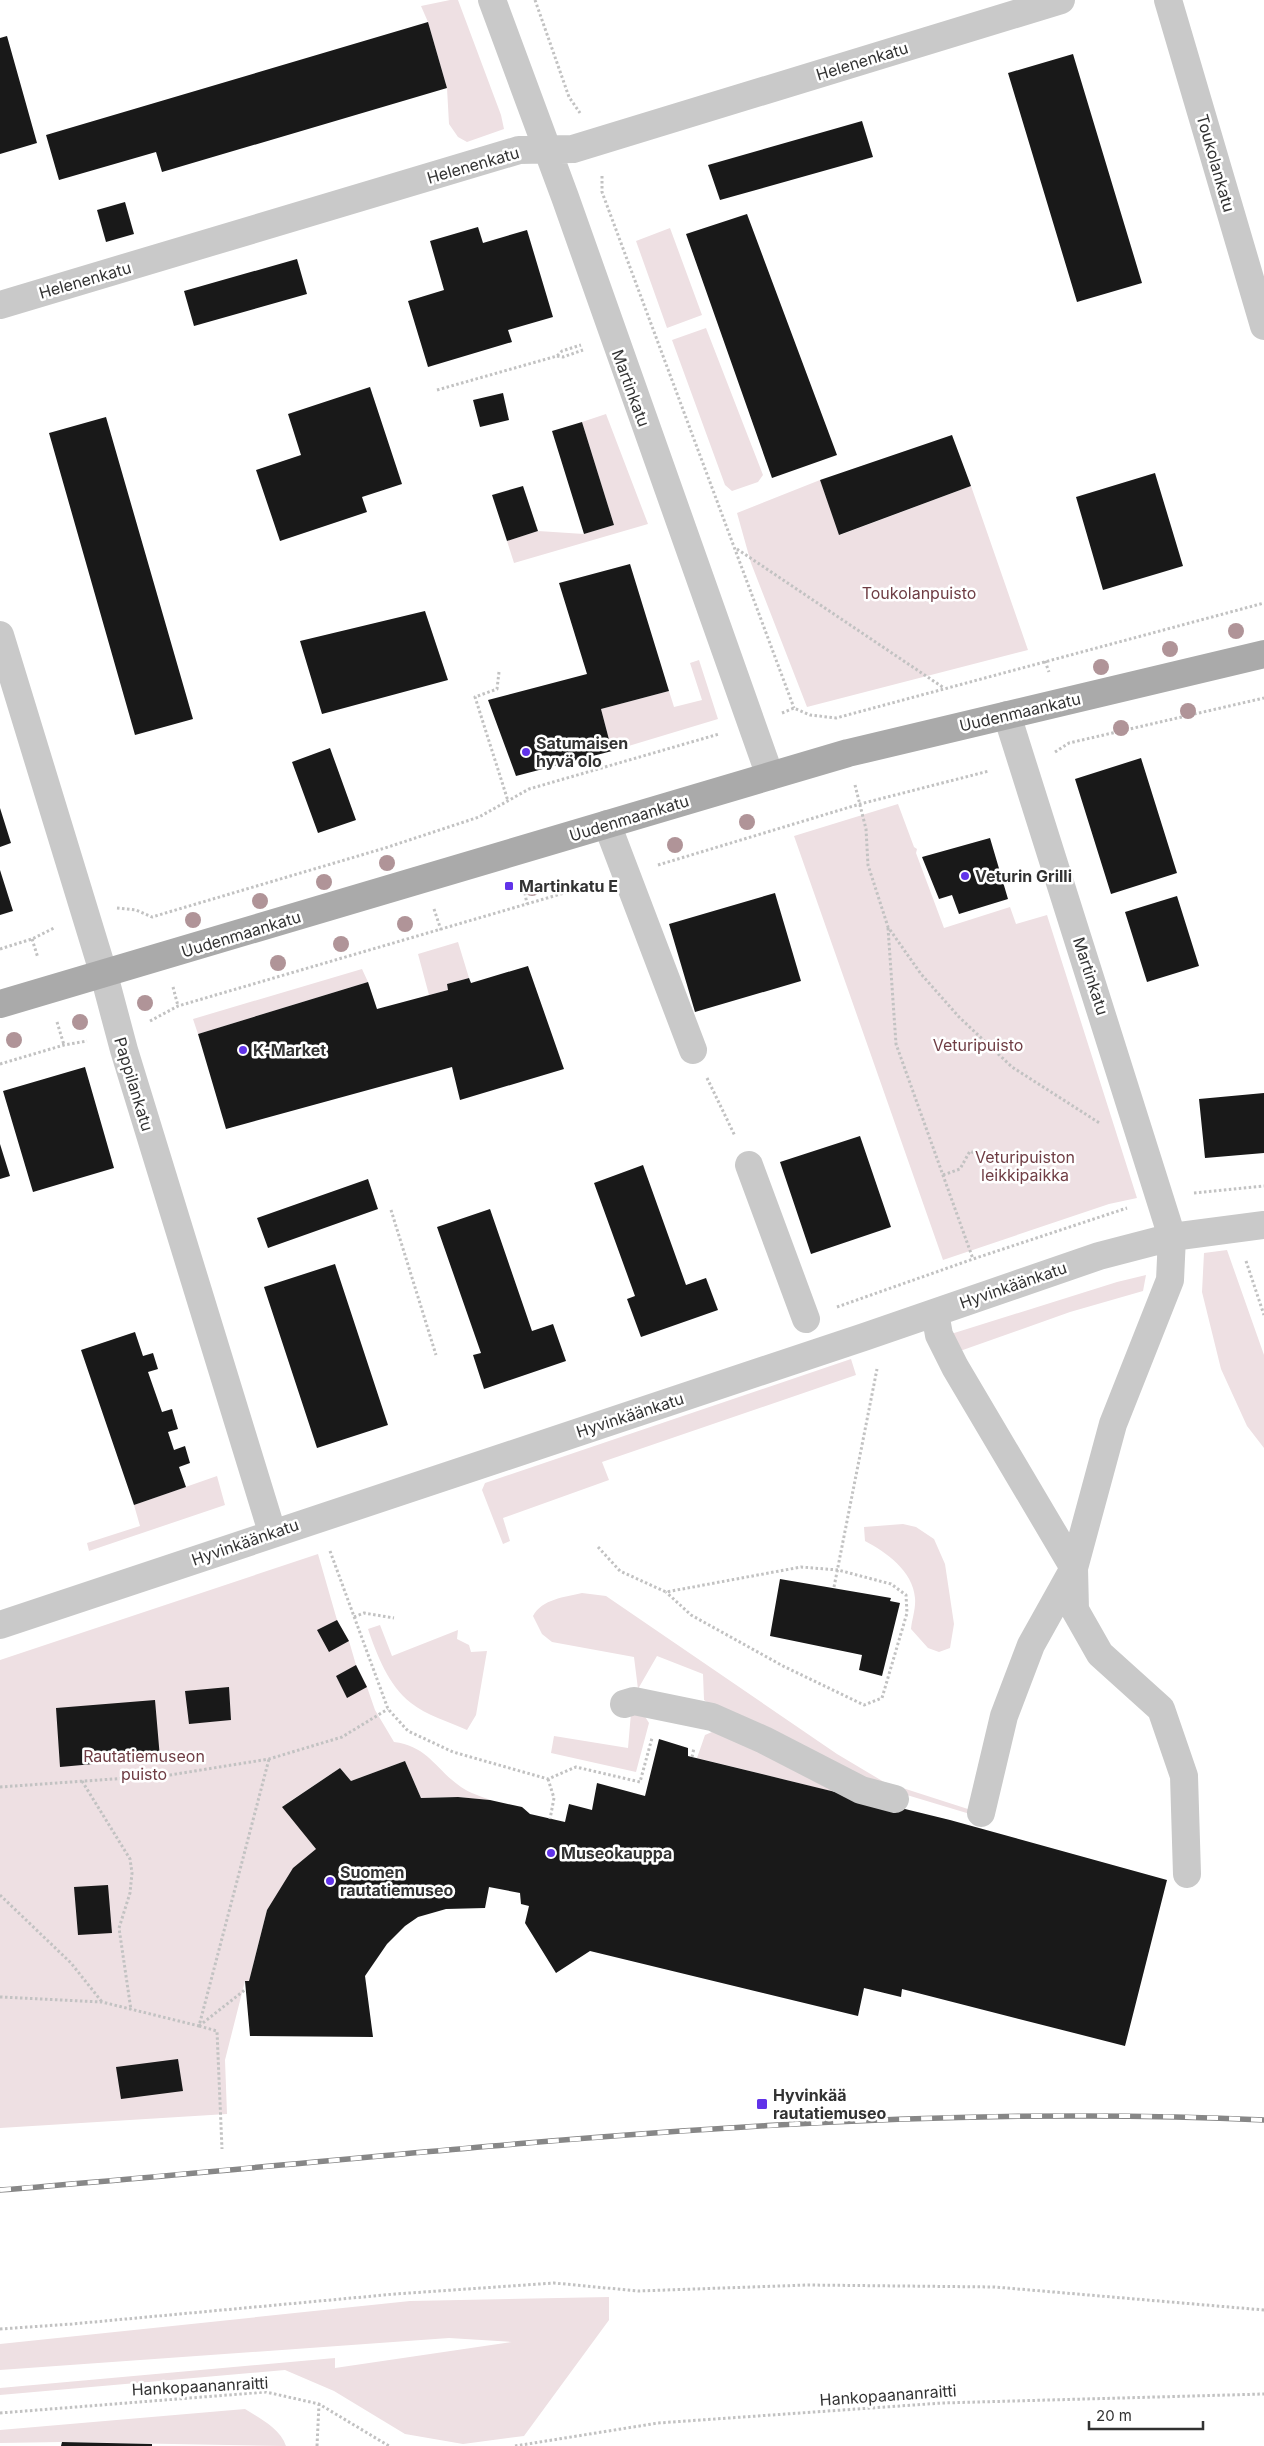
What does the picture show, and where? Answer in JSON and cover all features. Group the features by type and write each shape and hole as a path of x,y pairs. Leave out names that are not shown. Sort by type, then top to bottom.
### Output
{"main road":[{"name":"Uudenmaankatu","path":"0,1004 104,975 848,753 1264,654"}],"street":[{"name":"Martinkatu","path":"492,0 548,150 770,776"},
{"name":"Helenenkatu","path":"0,304 519,150 573,149 1061,0"},
{"name":"Toukolankatu","path":"1168,0 1264,326"},
{"name":"Pappilankatu","path":"0,635 104,975 124,1050 272,1532"},
{"name":"Martinkatu","path":"1007,715 1162,1200 1172,1237 1170,1280 1113,1424 1074,1568"},
{"path":"607,824 693,1050"},
{"path":"749,1165 806,1318"},
{"name":"Hyvinkäänkatu","path":"0,1625 272,1532 935,1313 1099,1256 1172,1237 1264,1225"},
{"path":"935,1313 940,1335 955,1367 1074,1568 1075,1610 1100,1654 1161,1709 1184,1776 1187,1874"},
{"path":"981,1813 1004,1716 1031,1645 1074,1568"},
{"path":"624,1704 634,1702 712,1717 764,1740 860,1790 895,1799"}],"path":[{"path":"535,0 569,98 592,129 602,158 602,192 794,708"},
{"path":"557,356 562,351 580,345"},
{"path":"437,390 557,356 563,357 582,351 589,345"},
{"path":"736,549 944,688"},
{"path":"115,909 124,907 152,917 385,848 480,817 529,789 752,724 794,708 810,715 836,718 1264,603"},
{"path":"499,672 497,689 475,698 508,801"},
{"path":"144,1024 178,1006 442,930 860,804 1054,753 1069,743 1264,698"},
{"path":"860,804 866,829 868,865 888,928 896,1044 973,1259"},
{"path":"522,882 528,904"},
{"path":"434,909 442,930"},
{"path":"0,949 32,939 60,926"},
{"path":"888,928 921,974 959,1017 1012,1066 1103,1125"},
{"path":"172,984 178,1006"},
{"path":"56,1019 64,1045"},
{"path":"0,1064 64,1045 94,1040"},
{"path":"693,1050 749,1165"},
{"path":"943,1175 960,1169 970,1151 974,1153"},
{"path":"1162,1200 1200,1192 1264,1186"},
{"path":"1126,1198 1128,1208"},
{"path":"391,1210 436,1355"},
{"path":"834,1587 877,1367 875,1362"},
{"path":"328,1543 388,1709 408,1731 453,1752 548,1779 576,1767 640,1782 660,1707"},
{"path":"598,1547 620,1571 666,1592 691,1615 783,1666 864,1705 882,1698 907,1614 906,1595 891,1584 838,1570 801,1567 666,1592"},
{"path":"354,1617 364,1613 394,1618"},
{"path":"0,1787 170,1775 269,1759 342,1737 388,1709"},
{"path":"198,2026 269,1759"},
{"path":"548,1779 554,1798 550,1819"},
{"path":"82,1781 130,1859 132,1873 130,1893 119,1928 132,2010"},
{"path":"0,1895 71,1963 102,2002"},
{"path":"198,2026 246,1989"},
{"path":"0,1997 102,2002 217,2031 222,2148"},
{"path":"0,2329 395,2294 554,2283 638,2291 808,2285 995,2287 1264,2310"},
{"name":"Hankopaananraitti","path":"0,2413 266,2392 318,2404 389,2446"},
{"name":"Hankopaananraitti","path":"515,2446 678,2421 942,2403 1264,2394"},
{"path":"317,2446 318,2404"}],"green space":[{"path":"458,0 501,115 504,129 467,142 458,137 449,124 447,88 428,22 421,6"},
{"path":"670,228 702,315 667,328 636,241"},
{"path":"706,328 763,475 758,482 732,491 725,485 672,340"},
{"path":"606,414 648,524 514,563 507,541 538,531 584,534 614,525 582,422"},
{"name":"Toukolanpuisto","path":"820,480 840,535 971,486 1028,650 807,707 751,563 737,513"},
{"path":"699,660 718,719 612,751 601,709 669,691 674,707 702,700 690,663"},
{"name":"Veturipuisto","path":"898,804 914,847 917,849 916,853 944,928 1010,907 1016,924 1047,915 1137,1198 1109,1204 943,1260 794,836"},
{"path":"458,942 469,978 447,984 448,990 429,995 418,954"},
{"path":"362,969 368,982 198,1034 193,1019"},
{"path":"1227,1250 1264,1355 1264,1448 1247,1426 1221,1369 1202,1292 1204,1253"},
{"path":"1146,1275 1143,1291 1070,1312 960,1351 951,1334 1117,1282"},
{"path":"851,1359 856,1375 602,1462 609,1480 503,1518 510,1541 503,1544 482,1490 485,1483"},
{"path":"217,1476 225,1505 89,1551 87,1543 140,1526 134,1505"},
{"path":"903,1524 916,1527 934,1539 945,1564 954,1624 950,1648 939,1652 928,1648 911,1629 915,1598 913,1588 904,1571 890,1557 865,1541 864,1527"},
{"name":"Rautatiemuseon puisto","path":"318,1554 337,1620 349,1641 356,1665 367,1687 375,1710 394,1742 415,1748 461,1787 490,1800 458,1797 421,1798 405,1761 351,1781 340,1768 283,1806 316,1849 267,1910 249,1981 245,1981 225,2060 227,2114 0,2128 0,1660"},
{"path":"582,1593 606,1596 837,1754 884,1782 971,1810 970,1814 857,1780 716,1708 704,1700 703,1674 657,1656 638,1689 634,1657 552,1642 542,1634 533,1616 537,1610 548,1602"},
{"path":"380,1625 392,1656 458,1630 457,1639 469,1645 471,1652 487,1651 476,1715 467,1730 417,1707 396,1688 379,1659 368,1629"},
{"path":"631,1713 644,1715 649,1723 636,1772 551,1753 554,1736 628,1748"},
{"path":"712,1732 728,1737 851,1796 697,1758 705,1735"},
{"path":"609,2297 609,2320 524,2436 463,2444 405,2434 334,2391 285,2370 0,2395 0,2388 335,2358 335,2368 512,2342 449,2338 0,2370 0,2344 410,2301"},
{"path":"245,2409 274,2429 286,2446 62,2442 0,2443 0,2430"}],"building":[{"path":"428,22 447,88 162,172 156,152 59,180 46,135"},
{"path":"7,36 37,143 0,154 0,38"},
{"path":"1073,54 1142,283 1077,302 1008,73"},
{"path":"862,121 873,157 720,200 708,165"},
{"path":"125,202 134,234 106,242 97,210"},
{"path":"747,214 837,455 772,478 686,234"},
{"path":"478,227 483,243 527,230 553,317 508,330 512,342 428,367 408,301 444,290 430,241"},
{"path":"297,259 307,294 194,326 184,291"},
{"path":"370,387 402,484 362,497 367,512 280,541 256,470 301,455 288,414"},
{"path":"503,393 509,420 480,427 473,400"},
{"path":"106,417 193,719 135,735 49,433"},
{"path":"582,422 614,525 584,534 552,431"},
{"path":"952,435 971,486 839,535 820,480"},
{"path":"1155,473 1183,566 1103,590 1076,497"},
{"path":"523,486 538,531 507,541 492,495"},
{"path":"630,564 669,691 601,709 612,751 516,776 488,700 587,674 559,583"},
{"path":"425,611 448,680 322,714 300,641"},
{"path":"330,748 356,820 318,833 292,762"},
{"path":"1141,758 1177,873 1111,894 1075,779"},
{"path":"0,808 11,843 0,847"},
{"name":"Veturin Grilli","path":"990,838 1008,899 959,914 952,895 939,899 922,857"},
{"path":"0,870 13,911 0,915"},
{"path":"775,893 801,981 695,1012 669,924"},
{"path":"1177,896 1199,966 1147,982 1125,912"},
{"path":"528,966 564,1069 460,1100 452,1067 226,1129 198,1034 368,982 377,1009 448,990 447,984 469,978 471,983"},
{"path":"85,1067 114,1168 33,1192 3,1091"},
{"path":"1264,1093 1264,1153 1205,1158 1199,1099"},
{"path":"860,1136 891,1227 811,1254 780,1162"},
{"path":"0,1144 10,1176 0,1179"},
{"path":"643,1165 686,1285 706,1278 718,1310 641,1337 627,1299 635,1296 594,1183"},
{"path":"368,1179 378,1209 268,1248 257,1218"},
{"path":"490,1209 532,1331 553,1324 566,1361 484,1389 473,1355 481,1353 437,1227"},
{"path":"335,1264 388,1425 317,1448 264,1287"},
{"path":"135,1332 143,1356 153,1353 158,1369 148,1372 162,1412 172,1409 178,1429 168,1432 174,1450 185,1446 190,1463 179,1467 186,1487 134,1505 81,1350"},
{"path":"780,1579 891,1598 890,1601 900,1603 882,1676 859,1670 862,1655 770,1636"},
{"path":"337,1620 349,1641 329,1652 317,1630"},
{"path":"356,1665 367,1687 347,1698 336,1676"},
{"path":"229,1687 231,1720 189,1724 185,1691"},
{"path":"155,1700 160,1758 60,1767 56,1708"},
{"path":"659,1739 688,1748 688,1756 950,1820 1167,1880 1125,2046 902,1989 901,1997 864,1988 858,2016 590,1951 556,1973 525,1923 529,1906 521,1904 520,1893 489,1887 485,1908 446,1909 418,1917 405,1926 387,1944 365,1976 373,2037 250,2036 245,1981 249,1981 267,1910 293,1868 316,1849 282,1807 340,1768 351,1781 405,1761 421,1798 458,1797 490,1800 522,1807 530,1814 565,1822 569,1804 592,1810 597,1783 645,1796"},
{"path":"108,1885 112,1933 78,1935 74,1887"},
{"path":"178,2059 183,2091 121,2099 116,2067"},
{"path":"62,2442 152,2444 152,2446 61,2446"}],"railway":[{"path":"0,2190 473,2148 789,2124 948,2118 1106,2116 1264,2120"}],"place":[{"name":"Satumaisen hyvä olo","path":"526,752"},
{"name":"Veturin Grilli","path":"965,876"},
{"name":"Martinkatu E","path":"509,886"},
{"name":"K-Market","path":"243,1050"},
{"name":"Museokauppa","path":"551,1853"},
{"name":"Suomen rautatiemuseo","path":"330,1881"},
{"name":"Hyvinkää rautatiemuseo","path":"762,2104"}],"park label":[{"name":"Veturipuiston leikkipaikka","path":"1025,1166"}]}
